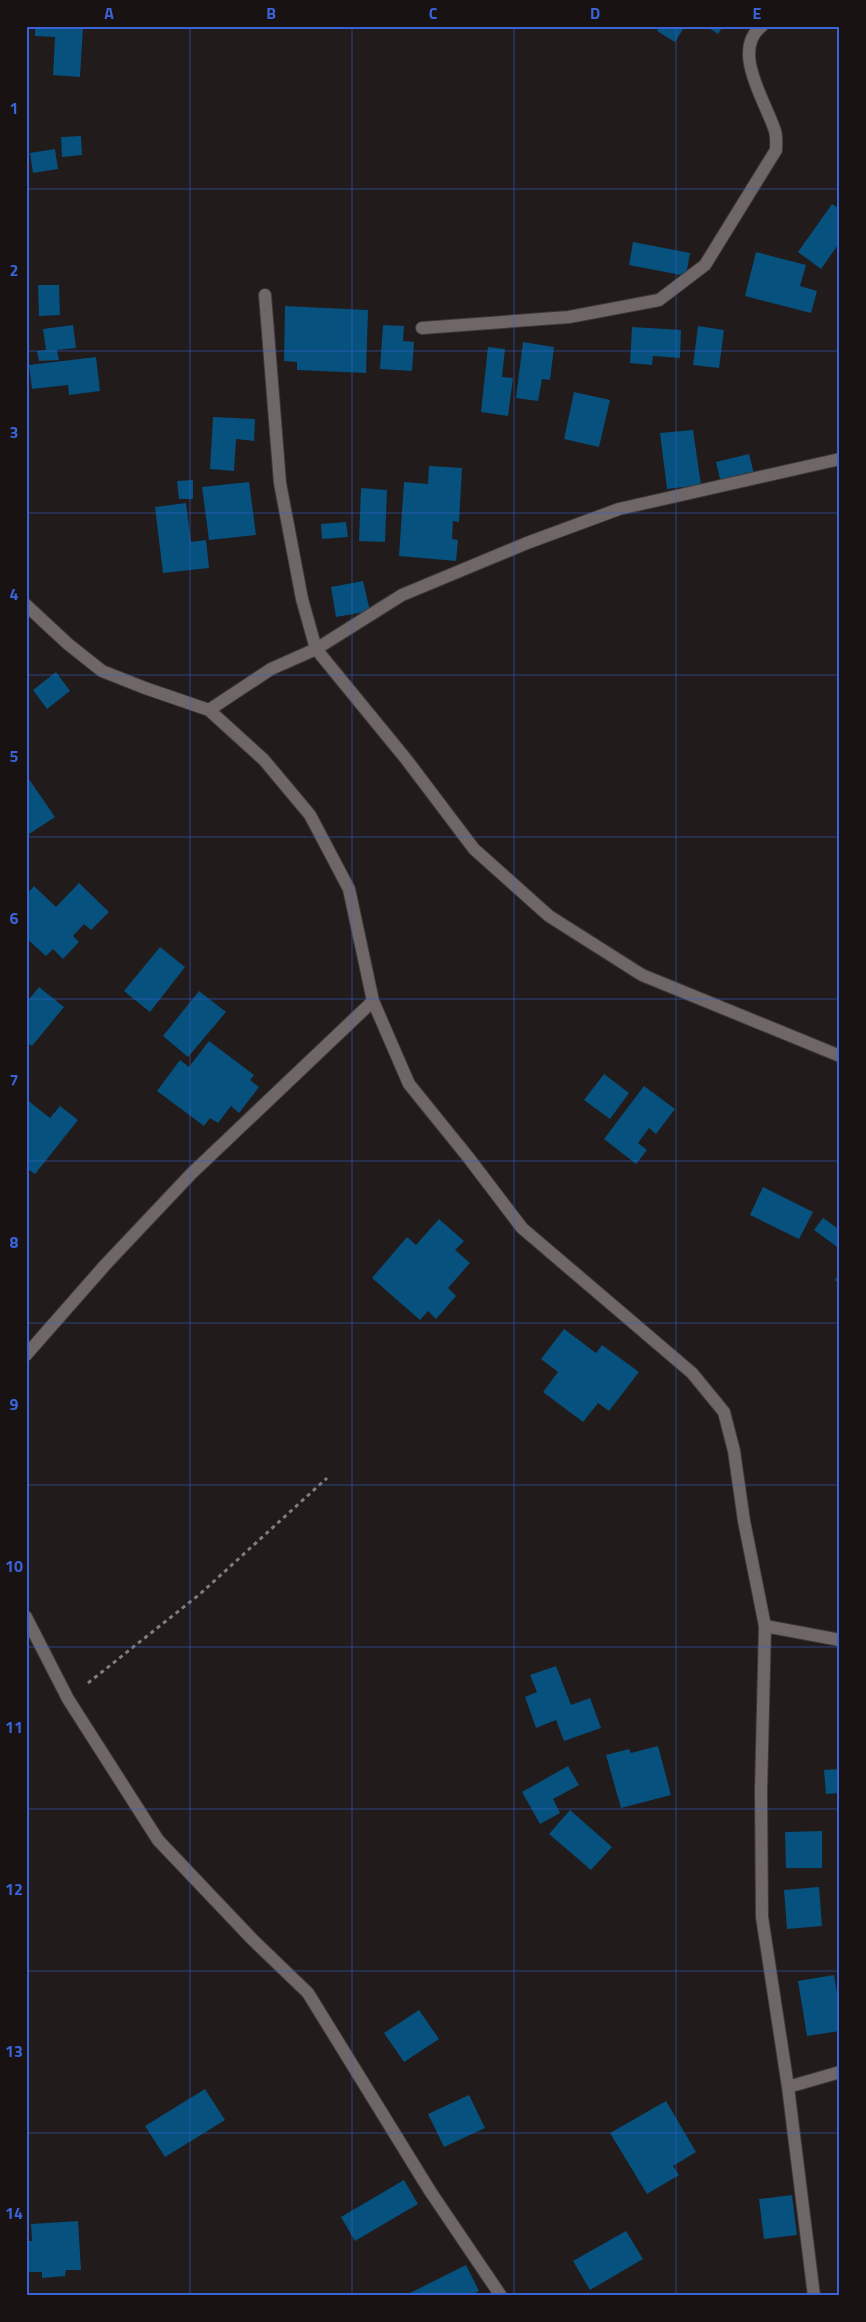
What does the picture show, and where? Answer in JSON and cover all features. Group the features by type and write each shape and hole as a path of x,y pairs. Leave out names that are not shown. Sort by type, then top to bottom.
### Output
{"street":[{"path":"422,328 570,317 659,300 704,265 776,150 776,133 748,64 749,46 758,29 762,26"},
{"path":"264,295 280,483 302,599 316,649 406,759 474,849 549,916 642,975 840,1056"},
{"path":"209,710 271,669 316,649 402,595 527,543 619,509 840,459"},
{"path":"26,605 68,644 102,671 209,710 264,760 310,815 349,889 372,1001 409,1084 522,1228 692,1373 724,1412 734,1450 744,1521 765,1626 761,1791 762,1917 788,2088 814,2296"},
{"path":"26,1355 106,1264 191,1174 372,1001"},
{"path":"26,1617 68,1699 158,1840 253,1940 308,1993 430,2191 501,2296"},
{"path":"765,1626 840,1640"},
{"path":"788,2088 840,2072"}],"path":[{"path":"68,1699 200,1594 327,1478"}],"building":[{"path":"35,26 83,26 80,77 53,75 55,37 35,36"},
{"path":"660,26 685,26 675,42 657,31"},
{"path":"706,26 723,26 718,34"},
{"path":"81,136 82,155 62,157 61,137"},
{"path":"55,149 58,169 33,173 30,153"},
{"path":"832,204 840,209 840,242 821,269 798,252"},
{"path":"633,242 690,253 686,276 629,265"},
{"path":"756,252 806,265 800,286 817,291 811,313 745,296"},
{"path":"38,285 59,285 60,315 39,316"},
{"path":"285,306 368,310 366,373 297,370 297,362 284,361"},
{"path":"73,325 76,348 57,350 59,360 39,361 37,351 46,350 43,329"},
{"path":"383,325 404,326 403,341 414,342 412,371 380,369"},
{"path":"698,326 724,330 719,368 693,365"},
{"path":"632,327 681,330 680,358 653,356 652,365 630,363"},
{"path":"523,342 554,347 550,380 542,379 538,401 516,398"},
{"path":"488,347 505,349 502,377 513,378 508,416 481,412"},
{"path":"96,357 100,391 69,395 68,385 32,389 29,365"},
{"path":"574,392 610,400 599,447 564,439"},
{"path":"213,417 255,419 254,441 236,439 234,471 210,469"},
{"path":"693,430 701,485 667,489 660,433"},
{"path":"749,454 754,474 721,483 716,462"},
{"path":"429,466 462,468 459,522 453,521 452,539 458,540 456,561 399,556 404,482 428,484"},
{"path":"193,480 193,499 179,499 177,481"},
{"path":"249,482 256,535 209,540 202,487"},
{"path":"361,488 387,490 385,542 359,541"},
{"path":"186,503 191,542 206,540 209,568 163,573 155,507"},
{"path":"346,522 348,537 322,539 321,524"},
{"path":"363,581 370,611 336,617 331,587"},
{"path":"56,672 70,691 47,709 33,690"},
{"path":"26,775 55,817 26,836"},
{"path":"79,883 109,912 91,930 84,924 73,936 79,942 63,959 53,949 46,956 26,938 26,895 34,886 56,907"},
{"path":"160,947 185,967 150,1012 124,991"},
{"path":"39,987 64,1007 32,1046 26,1042 26,1003"},
{"path":"199,991 226,1012 188,1057 163,1036"},
{"path":"209,1041 254,1075 250,1080 259,1087 239,1113 231,1106 218,1123 210,1118 204,1126 157,1091 180,1060 189,1067"},
{"path":"604,1074 629,1093 610,1119 584,1100"},
{"path":"644,1086 675,1109 656,1134 649,1128 638,1143 647,1150 636,1164 604,1139"},
{"path":"26,1099 50,1118 60,1106 78,1120 35,1174 26,1168"},
{"path":"763,1187 813,1212 799,1239 750,1215"},
{"path":"823,1218 840,1230 840,1249 814,1230"},
{"path":"439,1219 464,1241 455,1250 470,1263 448,1288 456,1296 436,1319 428,1311 420,1320 372,1278 407,1237 416,1245"},
{"path":"840,1272 840,1284 835,1280"},
{"path":"564,1329 596,1353 602,1345 639,1372 609,1411 598,1403 583,1422 543,1392 558,1372 541,1359"},
{"path":"556,1666 571,1705 590,1698 601,1728 564,1741 556,1720 536,1728 525,1697 537,1692 530,1675"},
{"path":"658,1746 671,1795 621,1808 606,1755 629,1749 631,1753"},
{"path":"568,1766 579,1785 553,1799 560,1813 540,1824 522,1792"},
{"path":"840,1769 840,1793 826,1794 824,1770"},
{"path":"570,1810 612,1847 591,1870 549,1834"},
{"path":"822,1831 822,1868 786,1868 785,1832"},
{"path":"819,1887 822,1926 787,1929 784,1890"},
{"path":"834,1975 840,2011 840,2031 807,2036 798,1981"},
{"path":"419,2010 439,2039 404,2062 384,2033"},
{"path":"205,2089 225,2120 165,2157 145,2126"},
{"path":"469,2095 485,2128 444,2147 428,2114"},
{"path":"666,2101 696,2152 673,2166 679,2175 647,2194 610,2133"},
{"path":"404,2180 418,2204 355,2241 341,2217"},
{"path":"792,2195 797,2235 764,2239 759,2199"},
{"path":"78,2221 81,2270 66,2270 65,2276 42,2278 42,2272 26,2272 26,2241 32,2241 31,2224"},
{"path":"626,2231 643,2259 590,2290 573,2261"},
{"path":"466,2265 479,2291 470,2296 409,2296 408,2294"}]}
